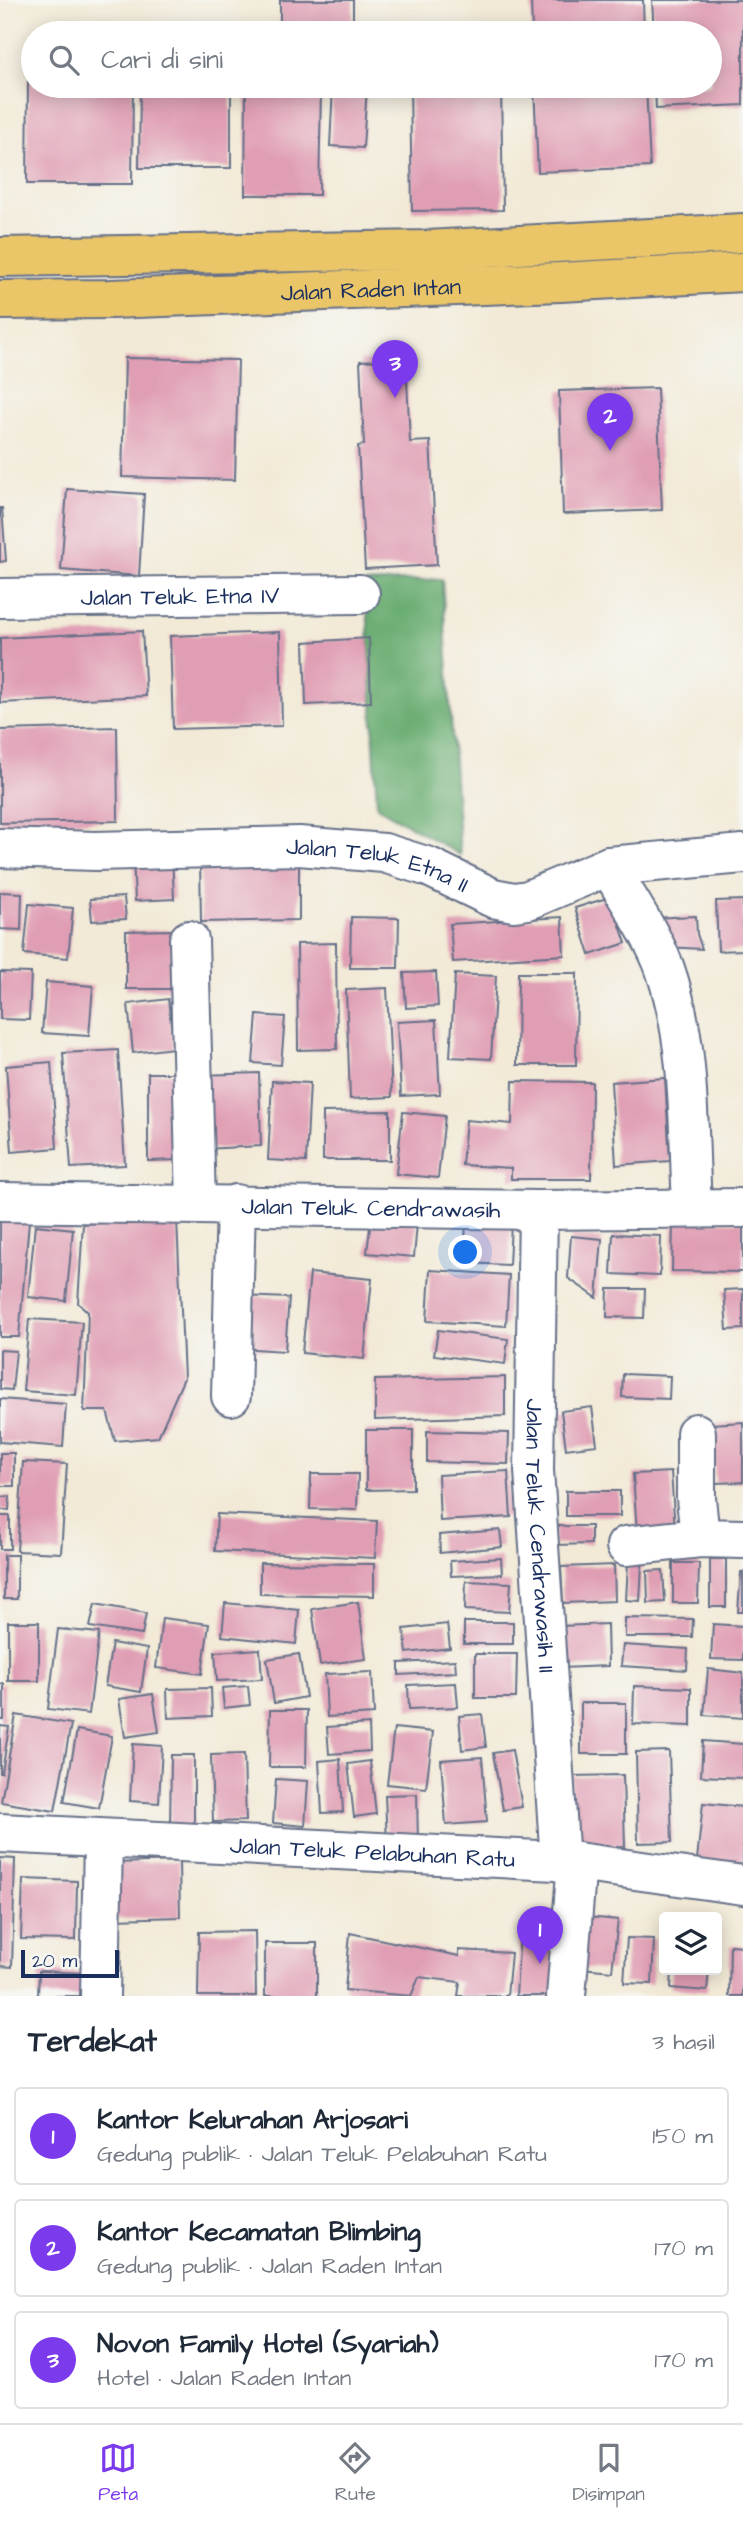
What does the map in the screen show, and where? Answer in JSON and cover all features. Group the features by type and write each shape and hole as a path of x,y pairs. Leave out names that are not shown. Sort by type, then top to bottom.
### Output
{"highway":[{"name":"Jalan Raden Intan","path":"0,257 427,250 743,233"},
{"name":"Jalan Raden Intan","path":"0,300 110,299 743,272"}],"street":[{"name":"Jalan Teluk Etna IV","path":"0,598 360,594"},
{"name":"Jalan Teluk Etna II","path":"0,848 95,850 299,846 384,853 429,867 492,898 514,902 528,900 609,866 743,854"},
{"path":"609,866 657,953 678,1023 684,1073 692,1208"},
{"path":"188,940 196,1204"},
{"name":"Jalan Teluk Cendrawasih","path":"0,1202 538,1210 743,1208"},
{"path":"231,1396 236,1204"},
{"name":"Jalan Teluk Cendrawasih II","path":"538,1210 534,1470 569,1862 566,1996"},
{"path":"696,1433 696,1498 700,1538"},
{"path":"626,1546 700,1538 743,1539"},
{"name":"Jalan Teluk Pelabuhan Ratu","path":"0,1832 569,1862 743,1885"},
{"path":"100,1996 103,1839"}],"green space":[{"path":"442,579 460,855 377,807 366,583"}],"building":[{"path":"280,0 353,0 353,21 280,21"},
{"path":"531,0 643,0 644,21 532,21"},
{"path":"652,0 743,0 743,105 656,109 656,98 722,98 722,21 653,21"},
{"path":"28,98 133,98 132,184 27,184"},
{"path":"140,98 231,98 231,168 139,168"},
{"path":"246,98 321,98 319,195 245,195"},
{"path":"332,98 366,98 363,148 330,146"},
{"path":"410,98 501,98 503,210 412,211"},
{"path":"535,98 647,98 650,167 538,172"},
{"path":"125,358 238,360 235,480 122,477"},
{"path":"406,359 410,442 430,441 437,565 365,569 358,446 364,445 360,361"},
{"path":"657,388 662,510 563,514 559,391"},
{"path":"67,489 144,494 139,576 61,570"},
{"path":"0,508 6,561 0,562"},
{"path":"142,631 146,696 0,703 0,638"},
{"path":"280,632 282,726 173,729 170,636"},
{"path":"369,638 371,702 306,705 304,642"},
{"path":"117,727 118,821 0,823 0,730"},
{"path":"172,854 174,899 135,901 133,856"},
{"path":"299,858 299,920 201,922 200,860"},
{"path":"0,892 22,893 21,930 0,929"},
{"path":"124,897 126,919 92,921 90,899"},
{"path":"610,897 626,943 590,955 575,908"},
{"path":"743,900 743,950 718,951 716,901"},
{"path":"29,904 73,908 68,958 24,954"},
{"path":"696,916 697,934 702,949 666,947 651,918"},
{"path":"351,917 399,918 398,968 350,968"},
{"path":"562,917 564,955 453,962 450,924"},
{"path":"172,930 172,989 126,989 126,931"},
{"path":"336,943 337,1049 298,1050 297,944"},
{"path":"0,972 31,973 29,1020 0,1019"},
{"path":"436,972 438,1006 406,1008 404,973"},
{"path":"518,973 577,973 576,1065 517,1065"},
{"path":"455,974 496,976 491,1059 450,1057"},
{"path":"46,982 93,986 89,1036 42,1033"},
{"path":"387,988 392,1097 350,1099 346,990"},
{"path":"168,999 174,1048 133,1053 128,1004"},
{"path":"257,1015 285,1017 281,1065 253,1063"},
{"path":"436,1020 440,1094 401,1096 397,1022"},
{"path":"118,1050 125,1165 71,1168 63,1053"},
{"path":"51,1062 57,1148 12,1152 6,1066"},
{"path":"148,1073 181,1073 182,1160 148,1161"},
{"path":"259,1073 261,1146 204,1149 202,1075"},
{"path":"665,1078 670,1161 616,1165 611,1082"},
{"path":"272,1081 310,1083 306,1162 268,1160"},
{"path":"513,1081 592,1082 591,1179 511,1179 511,1168 462,1165 466,1120 512,1124"},
{"path":"390,1111 390,1160 323,1160 323,1112"},
{"path":"403,1112 445,1116 438,1178 396,1174"},
{"path":"30,1210 19,1337 0,1337 0,1212"},
{"path":"177,1219 184,1378 158,1437 115,1441 107,1411 84,1411 88,1312 78,1303 83,1224"},
{"path":"371,1219 417,1224 414,1257 367,1253"},
{"path":"466,1221 511,1223 509,1265 464,1263"},
{"path":"673,1221 743,1222 743,1272 672,1271"},
{"path":"35,1225 73,1229 66,1301 28,1297"},
{"path":"613,1234 661,1236 660,1276 611,1274"},
{"path":"571,1236 602,1239 597,1298 568,1278"},
{"path":"430,1270 509,1275 506,1326 427,1321"},
{"path":"310,1273 372,1279 364,1359 302,1353"},
{"path":"608,1289 645,1289 644,1318 607,1317"},
{"path":"743,1289 743,1329 727,1330 724,1290"},
{"path":"240,1296 289,1298 285,1351 236,1348"},
{"path":"29,1319 82,1322 76,1395 23,1391"},
{"path":"438,1330 508,1339 505,1364 434,1355"},
{"path":"0,1350 16,1351 12,1390 0,1389"},
{"path":"623,1374 670,1376 669,1399 622,1397"},
{"path":"505,1377 505,1416 375,1420 375,1380"},
{"path":"0,1399 66,1404 63,1447 0,1442"},
{"path":"592,1407 597,1445 566,1449 561,1411"},
{"path":"743,1422 743,1482 715,1483 712,1424"},
{"path":"366,1430 413,1430 413,1489 366,1490"},
{"path":"427,1431 509,1433 508,1464 427,1462"},
{"path":"0,1453 14,1453 14,1486 0,1486"},
{"path":"23,1462 67,1464 61,1553 17,1551"},
{"path":"508,1471 511,1517 440,1521 438,1475"},
{"path":"671,1472 675,1530 637,1533 633,1474"},
{"path":"311,1474 358,1474 357,1510 310,1509"},
{"path":"566,1491 620,1491 620,1516 566,1516"},
{"path":"10,1496 9,1510 0,1510 0,1497"},
{"path":"217,1514 377,1521 375,1558 215,1551"},
{"path":"0,1516 10,1516 10,1549 0,1549"},
{"path":"554,1526 591,1526 591,1544 554,1545"},
{"path":"500,1530 502,1547 440,1553 439,1535"},
{"path":"4,1555 17,1555 17,1599 4,1599"},
{"path":"501,1558 502,1574 451,1576 450,1561"},
{"path":"710,1559 726,1559 726,1607 710,1607"},
{"path":"260,1563 374,1564 374,1596 260,1594"},
{"path":"628,1563 642,1564 640,1601 626,1600"},
{"path":"673,1563 699,1563 698,1603 673,1603"},
{"path":"614,1565 615,1601 563,1603 561,1567"},
{"path":"663,1570 665,1602 648,1603 647,1571"},
{"path":"741,1572 743,1612 738,1612"},
{"path":"466,1581 511,1583 509,1612 465,1610"},
{"path":"358,1602 366,1659 320,1665 312,1609"},
{"path":"225,1603 299,1610 296,1644 222,1636"},
{"path":"95,1604 146,1613 142,1635 90,1627"},
{"path":"162,1618 209,1624 202,1674 156,1668"},
{"path":"625,1618 693,1619 692,1637 625,1637"},
{"path":"8,1622 39,1622 39,1681 8,1681"},
{"path":"464,1622 513,1622 513,1644 464,1644"},
{"path":"447,1624 450,1648 407,1653 404,1629"},
{"path":"607,1624 608,1666 561,1668 559,1626"},
{"path":"713,1624 743,1626 743,1660 711,1659"},
{"path":"58,1629 99,1633 89,1714 48,1709"},
{"path":"112,1643 147,1649 141,1692 105,1686"},
{"path":"623,1645 688,1649 687,1670 621,1666"},
{"path":"260,1649 262,1679 217,1681 215,1652"},
{"path":"299,1654 306,1697 274,1703 267,1659"},
{"path":"475,1654 517,1654 516,1698 475,1698"},
{"path":"455,1660 456,1672 399,1675 399,1663"},
{"path":"708,1669 743,1673 743,1718 704,1715"},
{"path":"372,1672 374,1714 327,1717 325,1674"},
{"path":"456,1683 458,1707 409,1709 408,1685"},
{"path":"0,1684 4,1684 4,1720 0,1720"},
{"path":"248,1686 250,1705 224,1708 222,1688"},
{"path":"634,1686 691,1688 691,1726 633,1724"},
{"path":"211,1688 212,1716 168,1718 167,1689"},
{"path":"153,1694 159,1732 125,1737 119,1699"},
{"path":"581,1703 626,1703 626,1754 581,1754"},
{"path":"270,1710 307,1710 306,1767 269,1767"},
{"path":"482,1714 486,1747 462,1750 459,1716"},
{"path":"16,1715 71,1724 55,1811 1,1802"},
{"path":"369,1724 370,1751 329,1754 327,1727"},
{"path":"0,1726 9,1727 2,1773 0,1773"},
{"path":"394,1728 433,1732 426,1788 387,1784"},
{"path":"77,1730 112,1736 99,1808 64,1802"},
{"path":"703,1741 743,1744 743,1778 701,1776"},
{"path":"133,1744 162,1746 159,1803 130,1801"},
{"path":"512,1750 522,1807 503,1810 493,1753"},
{"path":"669,1751 672,1842 638,1843 636,1752"},
{"path":"244,1754 246,1821 213,1822 211,1755"},
{"path":"171,1755 194,1755 194,1832 170,1831"},
{"path":"482,1757 487,1822 446,1825 441,1760"},
{"path":"340,1759 343,1812 322,1813 319,1761"},
{"path":"370,1761 376,1814 354,1817 348,1764"},
{"path":"623,1775 625,1847 572,1848 571,1776"},
{"path":"276,1779 308,1781 305,1826 273,1823"},
{"path":"417,1794 418,1843 387,1844 385,1795"},
{"path":"703,1803 743,1807 743,1865 697,1860"},
{"path":"0,1858 15,1859 12,1967 0,1966"},
{"path":"179,1861 180,1917 115,1919 114,1863"},
{"path":"23,1879 77,1881 76,1940 21,1939"},
{"path":"587,1917 618,1920 612,1971 582,1968"},
{"path":"255,1931 256,1996 198,1996 199,1932"},
{"path":"520,1931 565,1933 559,1996 516,1996"},
{"path":"350,1933 459,1956 459,1950 511,1953 507,1996 458,1996 460,1982 419,1977 411,1996 345,1990"},
{"path":"627,1938 654,1939 652,1984 624,1983"},
{"path":"265,1943 317,1943 317,1996 265,1996"},
{"path":"730,1945 743,1946 743,1996 729,1996"},
{"path":"39,1971 85,1973 84,1996 38,1996"},
{"path":"672,1975 709,1975 707,1991 671,1988"}],"place":[{"name":"Novon Family Hotel (Syariah)","path":"395,398"},
{"name":"Kantor Kecamatan Blimbing","path":"610,451"},
{"name":"Kantor Kelurahan Arjosari","path":"540,1964"}]}
